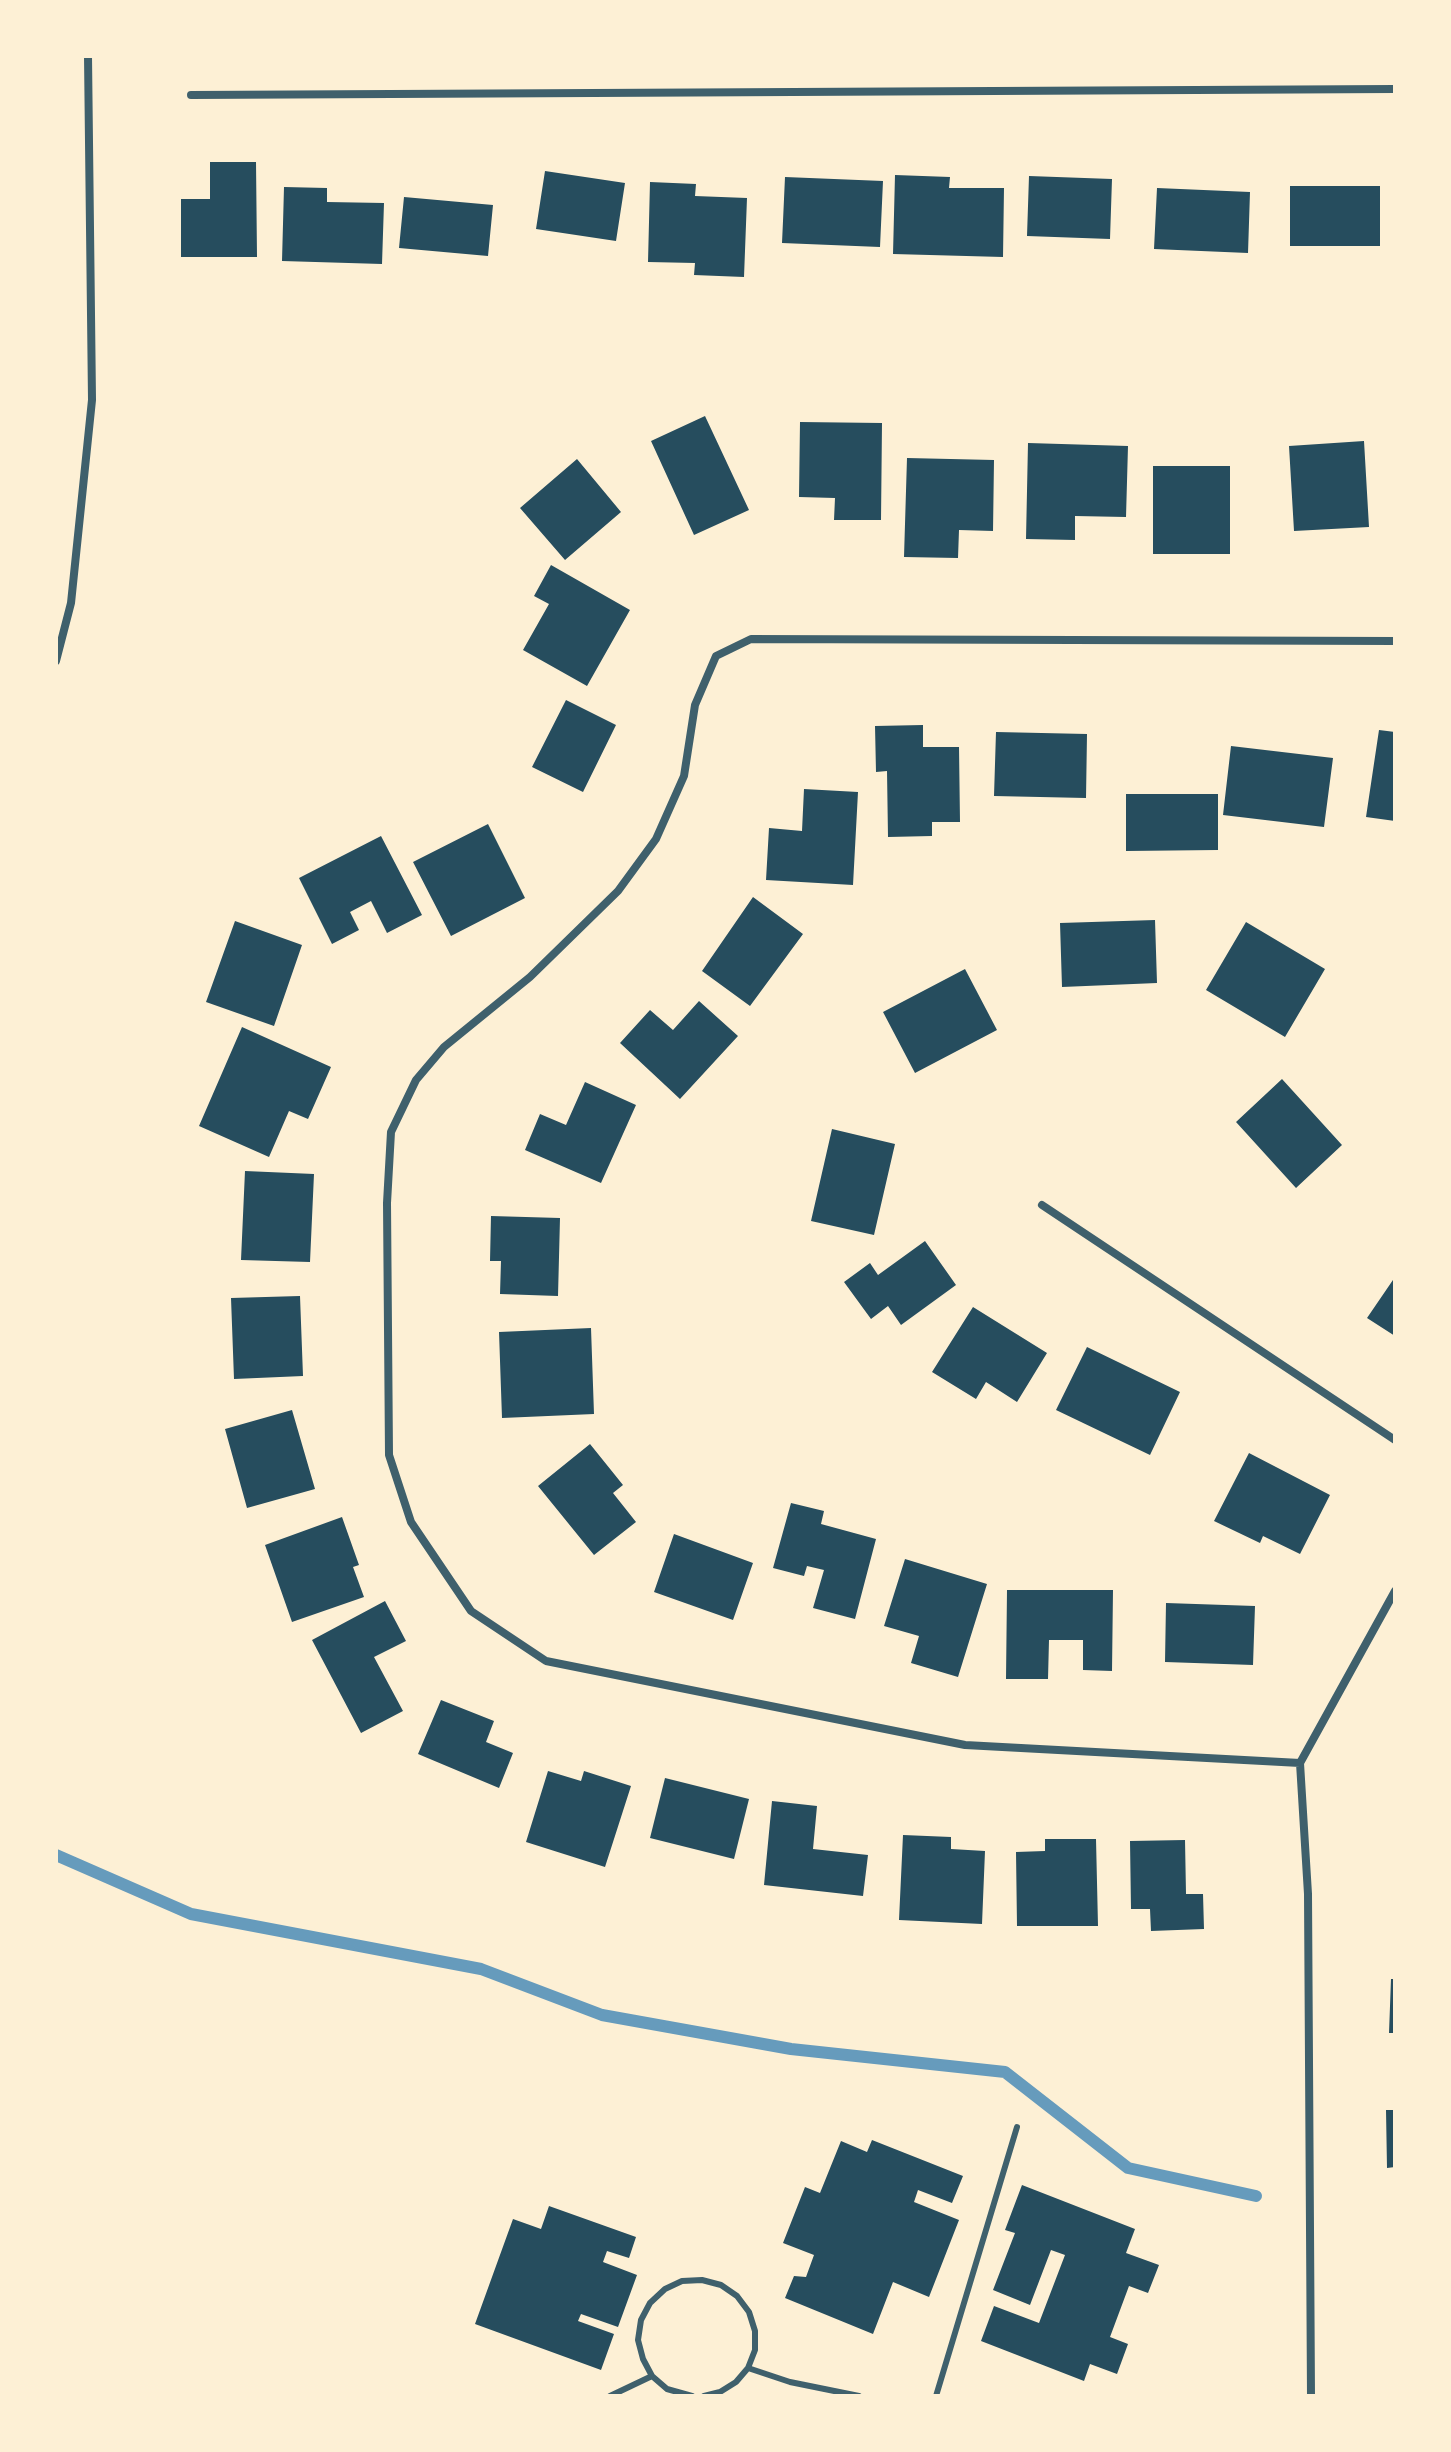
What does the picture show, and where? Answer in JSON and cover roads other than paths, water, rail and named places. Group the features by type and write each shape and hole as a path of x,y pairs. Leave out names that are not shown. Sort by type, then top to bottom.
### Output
{"street":[{"path":"56,661 71,603 92,400 88,56"},
{"path":"191,95 1395,89"},
{"path":"1300,1763 965,1745 546,1661 471,1611 411,1522 389,1455 387,1203 391,1132 416,1080 444,1047 530,977 618,891 656,839 684,776 695,705 716,656 751,639 1395,641"},
{"path":"1042,1205 1395,1440"},
{"path":"1311,2396 1308,1894 1300,1763 1395,1591"}],"lane":[{"path":"936,2396 1017,2127"},
{"path":"692,2396 667,2389 652,2376 638,2340 641,2320 650,2303 665,2289 682,2281 702,2280 721,2285 743,2304 755,2331 755,2350 748,2368 736,2382 720,2392 704,2396"},
{"path":"748,2368 790,2382 859,2396"},
{"path":"610,2396 652,2376"}],"waterway":[{"path":"56,1855 191,1914 481,1969 602,2015 791,2049 1005,2072 1128,2168 1256,2196"}]}
